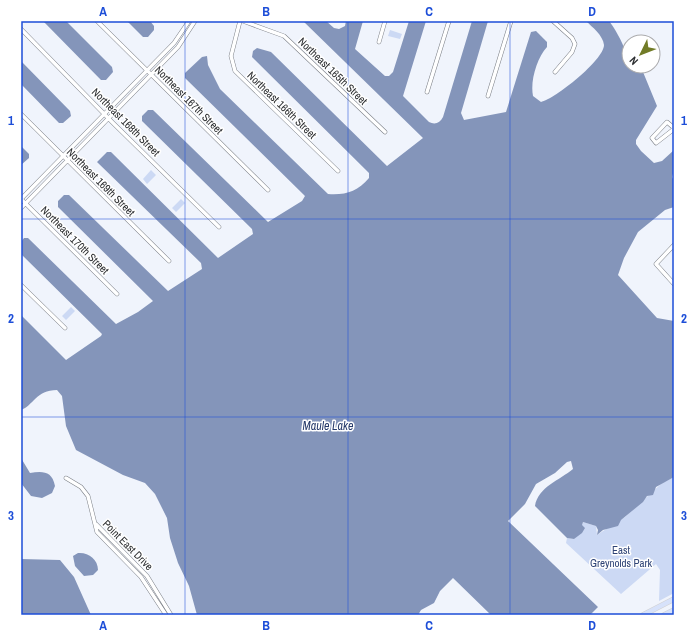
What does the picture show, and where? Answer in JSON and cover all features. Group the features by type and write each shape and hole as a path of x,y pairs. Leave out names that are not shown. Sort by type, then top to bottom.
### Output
{"main road":[{"path":"643,615 674,599"},
{"path":"664,615 674,610"}],"street":[{"name":"Northeast 167th Street","path":"97,21 268,190"},
{"path":"21,208 182,42 196,21"},
{"name":"Northeast 165th Street","path":"242,21 284,36 385,132"},
{"name":"Northeast 166th Street","path":"242,21 231,56 234,72 338,171"},
{"path":"379,42 385,21"},
{"path":"427,92 449,21"},
{"path":"488,96 511,21"},
{"path":"553,21 572,38 575,44 572,52 556,72"},
{"path":"21,199 174,43 187,22 192,27"},
{"name":"Northeast 168th Street","path":"21,29 219,227"},
{"name":"Northeast 169th Street","path":"21,114 169,262"},
{"path":"667,122 674,129 669,131 656,143 652,138 667,122"},
{"name":"Northeast 170th Street","path":"21,199 117,294"},
{"path":"674,245 656,264 674,284"},
{"path":"21,285 65,328"},
{"path":"66,478 81,488 88,496 96,524"},
{"name":"Point East Drive","path":"96,524 97,532 141,577 166,615"},
{"name":"Point East Drive","path":"96,524 147,576 171,615"}],"green space":[{"path":"390,30 402,34 400,39 388,36"},
{"path":"151,170 156,175 147,184 143,179"},
{"path":"181,199 185,203 176,212 172,208"},
{"path":"71,307 75,311 66,320 62,316"},
{"name":"East Greynolds Park","path":"674,477 674,593 659,601 660,570 656,564 621,594 566,543 567,538 574,539 583,522 596,526 597,535 625,517 662,483"}],"water":[{"path":"43,21 66,21 112,67 113,72 106,80 101,80"},
{"path":"127,21 150,21 154,26 154,30 148,37 143,37"},
{"name":"Maule Lake","path":"303,21 326,21 334,28 339,29 345,26 346,21 363,21 355,49 385,76 389,76 393,72 409,21 426,21 403,96 429,122 435,123 439,122 443,117 472,21 488,21 461,113 464,120 506,112 531,32 536,31 547,42 547,47 537,63 533,77 533,96 541,102 557,94 578,78 588,69 602,52 604,45 602,38 586,21 609,21 621,41 621,74 644,74 657,106 636,140 636,144 654,163 662,161 674,150 674,170 672,177 674,181 674,207 665,210 638,232 624,258 618,275 657,318 674,321 674,477 656,487 653,495 647,496 643,502 621,520 618,526 603,530 597,535 598,530 596,526 583,522 582,525 585,528 582,533 574,539 567,538 535,506 540,494 550,484 573,469 571,461 567,462 555,473 536,484 525,504 508,521 598,607 590,615 491,615 453,578 440,591 434,603 421,610 418,615 197,615 189,586 178,563 170,538 167,518 155,494 145,483 123,475 76,450 66,426 62,396 57,390 40,395 21,410 21,315 66,360 102,334 21,254 21,242 24,238 28,238 116,324 138,312 153,301 58,207 58,201 64,195 69,195 168,291 202,269 201,263 97,162 107,152 111,152 218,258 253,234 252,229 142,121 142,116 148,110 153,110 268,222 302,201 305,196 185,78 185,73 202,57 207,56 208,65 220,89 328,194 351,192 365,183 369,178 369,173 252,57 253,51 257,48 271,52 387,166 423,138"},
{"path":"21,61 70,111 71,116 63,123 59,123 21,84"},
{"path":"21,146 29,154 29,158 21,165"},
{"path":"21,458 30,473 43,472 52,477 55,486 52,493 42,498 31,496 21,483"},
{"path":"78,553 92,557 98,566 98,570 93,575 84,576 75,566 73,556"},
{"path":"21,559 60,560 74,577 91,615 21,615"}]}
